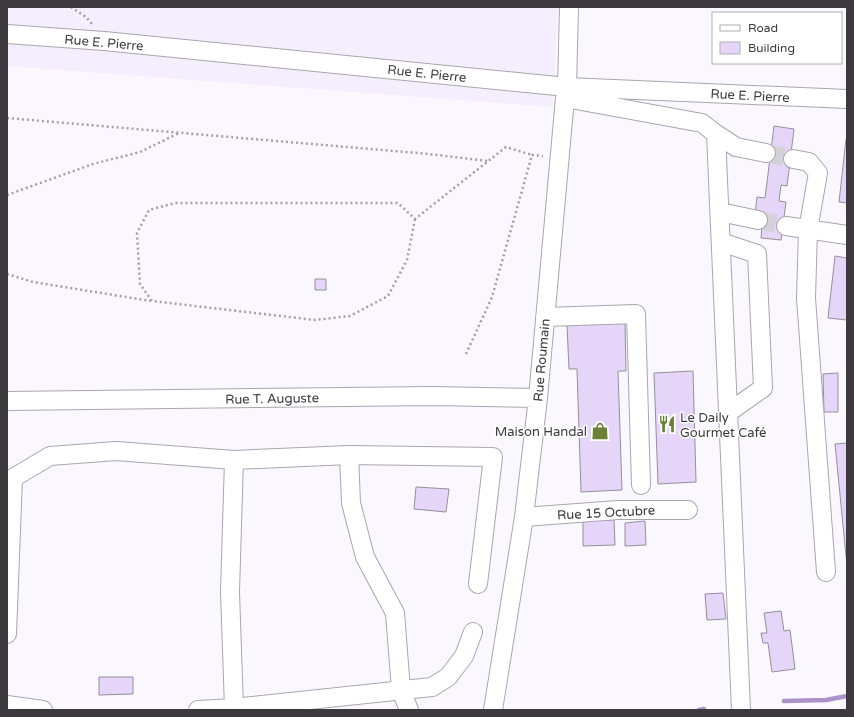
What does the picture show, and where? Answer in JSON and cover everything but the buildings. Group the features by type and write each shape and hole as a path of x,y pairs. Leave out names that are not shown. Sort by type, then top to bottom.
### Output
{"street":[{"name":"Rue Roumain","path":"493,710 524,517 538,398 566,92 569,7"},
{"name":"Rue E. Pierre","path":"7,34 104,41 566,92 847,99"},
{"path":"566,92 702,123 736,147 766,153"},
{"path":"716,134 741,710"},
{"path":"718,162 736,147"},
{"path":"793,158 809,162 818,173 808,230 806,298 826,572"},
{"path":"720,212 758,220"},
{"path":"786,226 847,235"},
{"path":"721,242 757,254 763,388 729,412"},
{"path":"545,317 636,314 641,485"},
{"name":"Rue T. Auguste","path":"7,401 433,396 538,398"},
{"path":"7,634 12,478 50,456 116,451 234,460 349,455 493,457 478,584"},
{"path":"349,455 351,503 365,557 395,613 401,690 409,710"},
{"path":"234,460 230,592 234,708"},
{"name":"Rue 15 Octubre","path":"524,517 618,510 688,510"},
{"path":"198,710 234,708 432,687 448,677 464,656 473,632"},
{"path":"7,705 43,710"}],"path":[{"path":"7,118 429,154 488,161"},
{"path":"7,195 93,164 140,152 180,133"},
{"path":"7,274 33,282 152,301 315,320 350,316 388,296 407,260 415,219 506,146 532,155 560,158"},
{"path":"466,354 492,297 532,155"},
{"path":"152,301 140,284 137,233 149,210 175,203 398,203 415,219"}],"shaded area":[{"path":"7,7 558,7 553,107 7,66"}],"waterway":[{"path":"784,701 826,700 847,696"},
{"path":"699,710 704,709"}],"tunnel":[{"path":"766,153 793,159"},
{"path":"758,220 786,226"}],"place":[{"name":"Le Daily Gourmet Café","path":"667,424"},
{"name":"Maison Handal","path":"600,431"}]}
